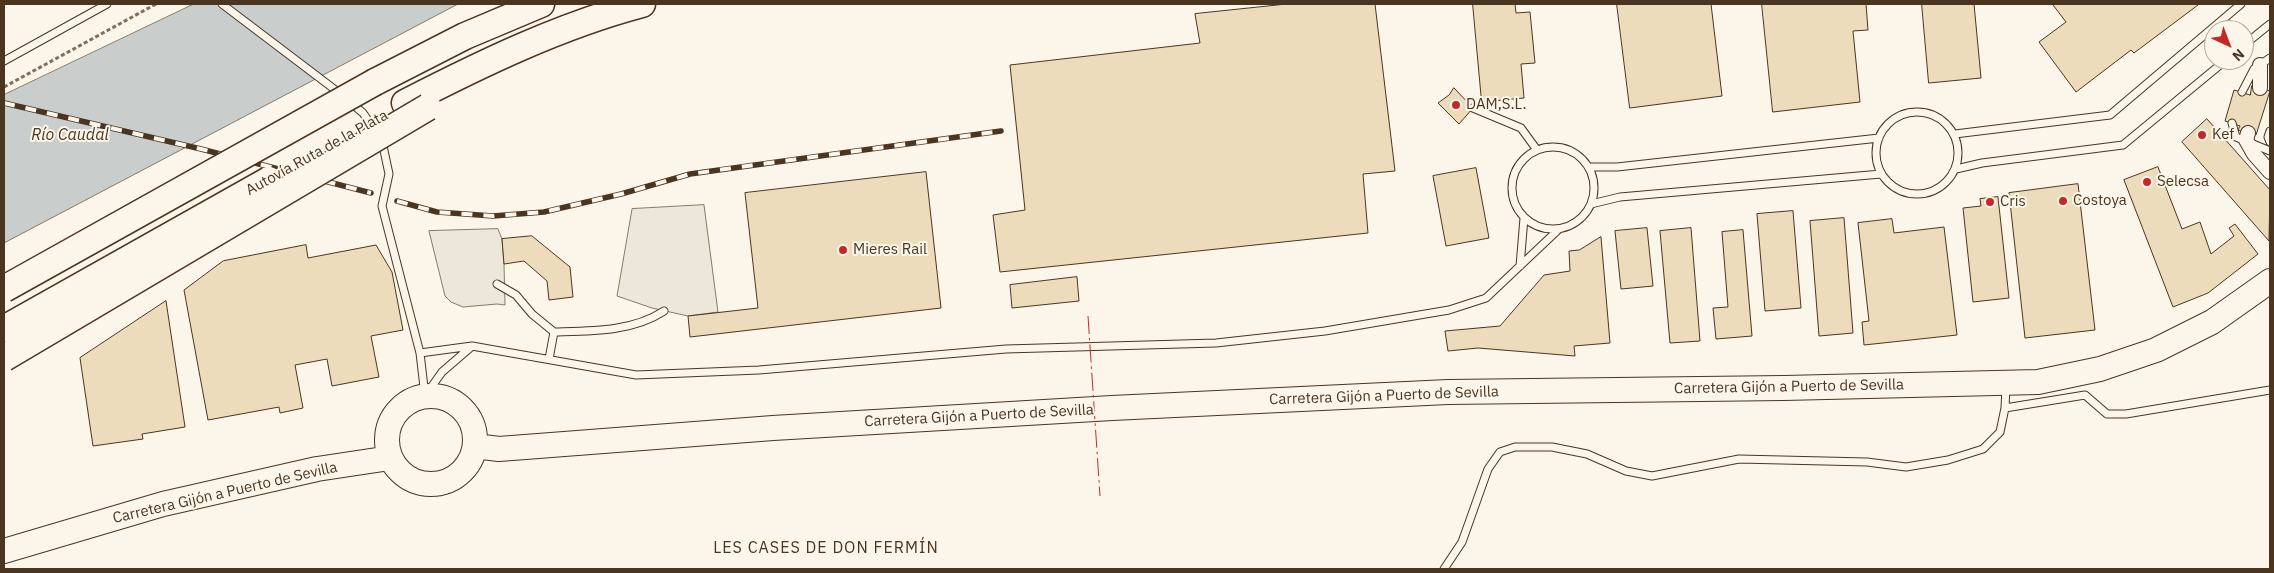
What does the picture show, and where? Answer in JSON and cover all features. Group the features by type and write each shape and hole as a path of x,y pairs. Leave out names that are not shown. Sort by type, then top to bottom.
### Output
{"highway":[{"path":"4,289 375,82 465,36 541,4"},
{"name":"Autovía Ruta de la Plata","path":"4,329 417,105 480,64 607,13 642,4"},
{"path":"4,358 417,105"},
{"name":"Carretera Gijón a Puerto de Sevilla","path":"474,446 499,449 773,428 1102,408 1448,392 2038,382 2082,372 2156,350 2212,322 2270,281"},
{"path":"426,396 446,398 462,409 473,426 474,446 466,467 448,481 425,484 404,476 390,458 386,438 392,418 406,403 426,396"},
{"name":"Carretera Gijón a Puerto de Sevilla","path":"4,551 164,504 317,469 390,458"}],"street":[{"path":"2260,88 2265,61"},
{"path":"2247,137 2254,154 2270,172"}],"lane":[{"path":"4,61 107,4"},
{"path":"222,4 326,82 363,113 384,144 389,174 382,206 420,353 426,396"},
{"path":"1955,134 2110,115 2240,4"},
{"path":"2254,37 2270,24"},
{"path":"2242,92 2254,69 2265,61"},
{"path":"1956,169 1982,163 2123,145 2214,70"},
{"path":"1473,108 1521,128 1537,150"},
{"path":"1917,112 1933,114 1947,123 1955,134 1959,152 1956,169 1947,182 1933,191 1922,194 1902,191 1888,182 1877,166 1876,153 1879,138 1888,124 1901,115 1917,112"},
{"path":"2232,123 2236,136 2247,137 2270,151"},
{"path":"2270,131 2268,137 2270,142"},
{"path":"1589,167 1617,167 1879,138"},
{"path":"1553,147 1569,150 1582,159 1589,167 1595,187 1592,204 1582,218 1569,227 1558,230 1537,227 1524,218 1515,204 1512,189 1515,173 1524,160 1537,150 1553,147"},
{"path":"1592,204 1620,197 1882,174"},
{"path":"1520,266 1524,218"},
{"path":"420,353 472,346 636,375 758,370 1006,349 1225,342 1325,331 1449,310 1486,298 1558,230"},
{"path":"497,284 516,295 532,314 554,332 608,331 652,319 664,311"},
{"path":"549,359 554,332"},
{"path":"426,396 442,372 472,346"},
{"path":"1444,569 1462,542 1488,468 1500,452 1515,447 1552,447 1588,454 1626,471 1652,476 1739,459 1867,462 1906,467 1948,460 1983,448 2000,432 2005,408 2006,383"},
{"path":"2005,408 2085,395 2106,414 2126,414 2270,390"}],"path":[{"path":"4,87 156,4"}],"shaded area":[{"path":"704,205 718,312 688,316 652,308 617,296 632,209"},
{"path":"498,229 502,239 505,305 463,307 451,302 445,296 429,231"}],"water":[{"name":"Río Caudal","path":"194,4 458,4 4,243 4,95"}],"building":[{"path":"1287,4 1375,4 1395,171 1363,174 1368,233 1000,272 993,215 1025,210 1010,65 1200,43 1195,14"},
{"path":"1473,4 1515,4 1516,13 1530,12 1535,63 1521,64 1524,98 1482,102"},
{"path":"1617,4 1711,4 1722,96 1630,108"},
{"path":"1762,4 1866,4 1868,30 1853,31 1860,102 1773,112"},
{"path":"1922,4 1974,4 1981,78 1929,83"},
{"path":"2053,5 2198,5 2134,53 2131,50 2076,92 2039,42 2066,22"},
{"path":"2252,86 2270,91 2256,135 2238,130 2240,126 2225,121 2234,90 2250,95"},
{"name":"DAM,S.L.","path":"1454,88 1473,108 1459,124 1438,103 1449,95"},
{"path":"2207,119 2270,190 2269,241 2182,142"},
{"path":"2158,167 2182,229 2200,222 2211,254 2234,236 2229,228 2235,224 2258,254 2208,293 2173,307 2124,180"},
{"path":"1476,168 1489,238 1446,246 1433,176"},
{"name":"Mieres Rail","path":"926,172 941,308 690,337 688,316 758,308 745,193"},
{"path":"2078,184 2095,330 2025,338 2009,193"},
{"path":"1998,197 2009,298 1973,302 1963,208 1981,206 1980,199"},
{"path":"1793,211 1801,308 1765,311 1757,214"},
{"path":"1844,218 1853,333 1819,336 1810,221"},
{"path":"1892,219 1894,233 1944,227 1957,335 1864,345 1862,322 1869,321 1858,223"},
{"path":"1647,228 1653,286 1621,289 1615,231"},
{"path":"1691,228 1700,341 1670,343 1660,231"},
{"path":"1743,230 1752,336 1716,339 1713,308 1728,307 1722,232"},
{"path":"532,236 570,267 573,297 549,300 547,281 524,261 504,264 502,239"},
{"path":"1601,237 1610,343 1574,346 1575,356 1478,348 1448,351 1445,331 1500,326 1544,275 1570,271 1569,251 1579,250"},
{"path":"306,245 308,258 376,245 392,272 403,330 371,336 379,377 332,386 327,359 295,365 303,408 280,413 279,407 208,420 184,290 223,261"},
{"path":"1077,277 1079,301 1012,308 1010,285"},
{"path":"166,301 185,427 142,434 143,439 93,446 80,358"}],"railway":[{"path":"4,103 201,149 371,193"},
{"path":"397,201 437,212 493,216 544,212 621,194 690,174 1001,131"}],"power":[{"path":"1088,316 1100,496"}],"place":[{"name":"DAM,S.L.","path":"1456,105"},
{"name":"Kef","path":"2202,135"},
{"name":"Selecsa","path":"2147,182"},
{"name":"Costoya","path":"2063,201"},
{"name":"Cris","path":"1990,202"},
{"name":"Mieres Rail","path":"843,250"}],"district":[{"name":"LES CASES DE DON FERMÍN","path":"826,548"}]}
